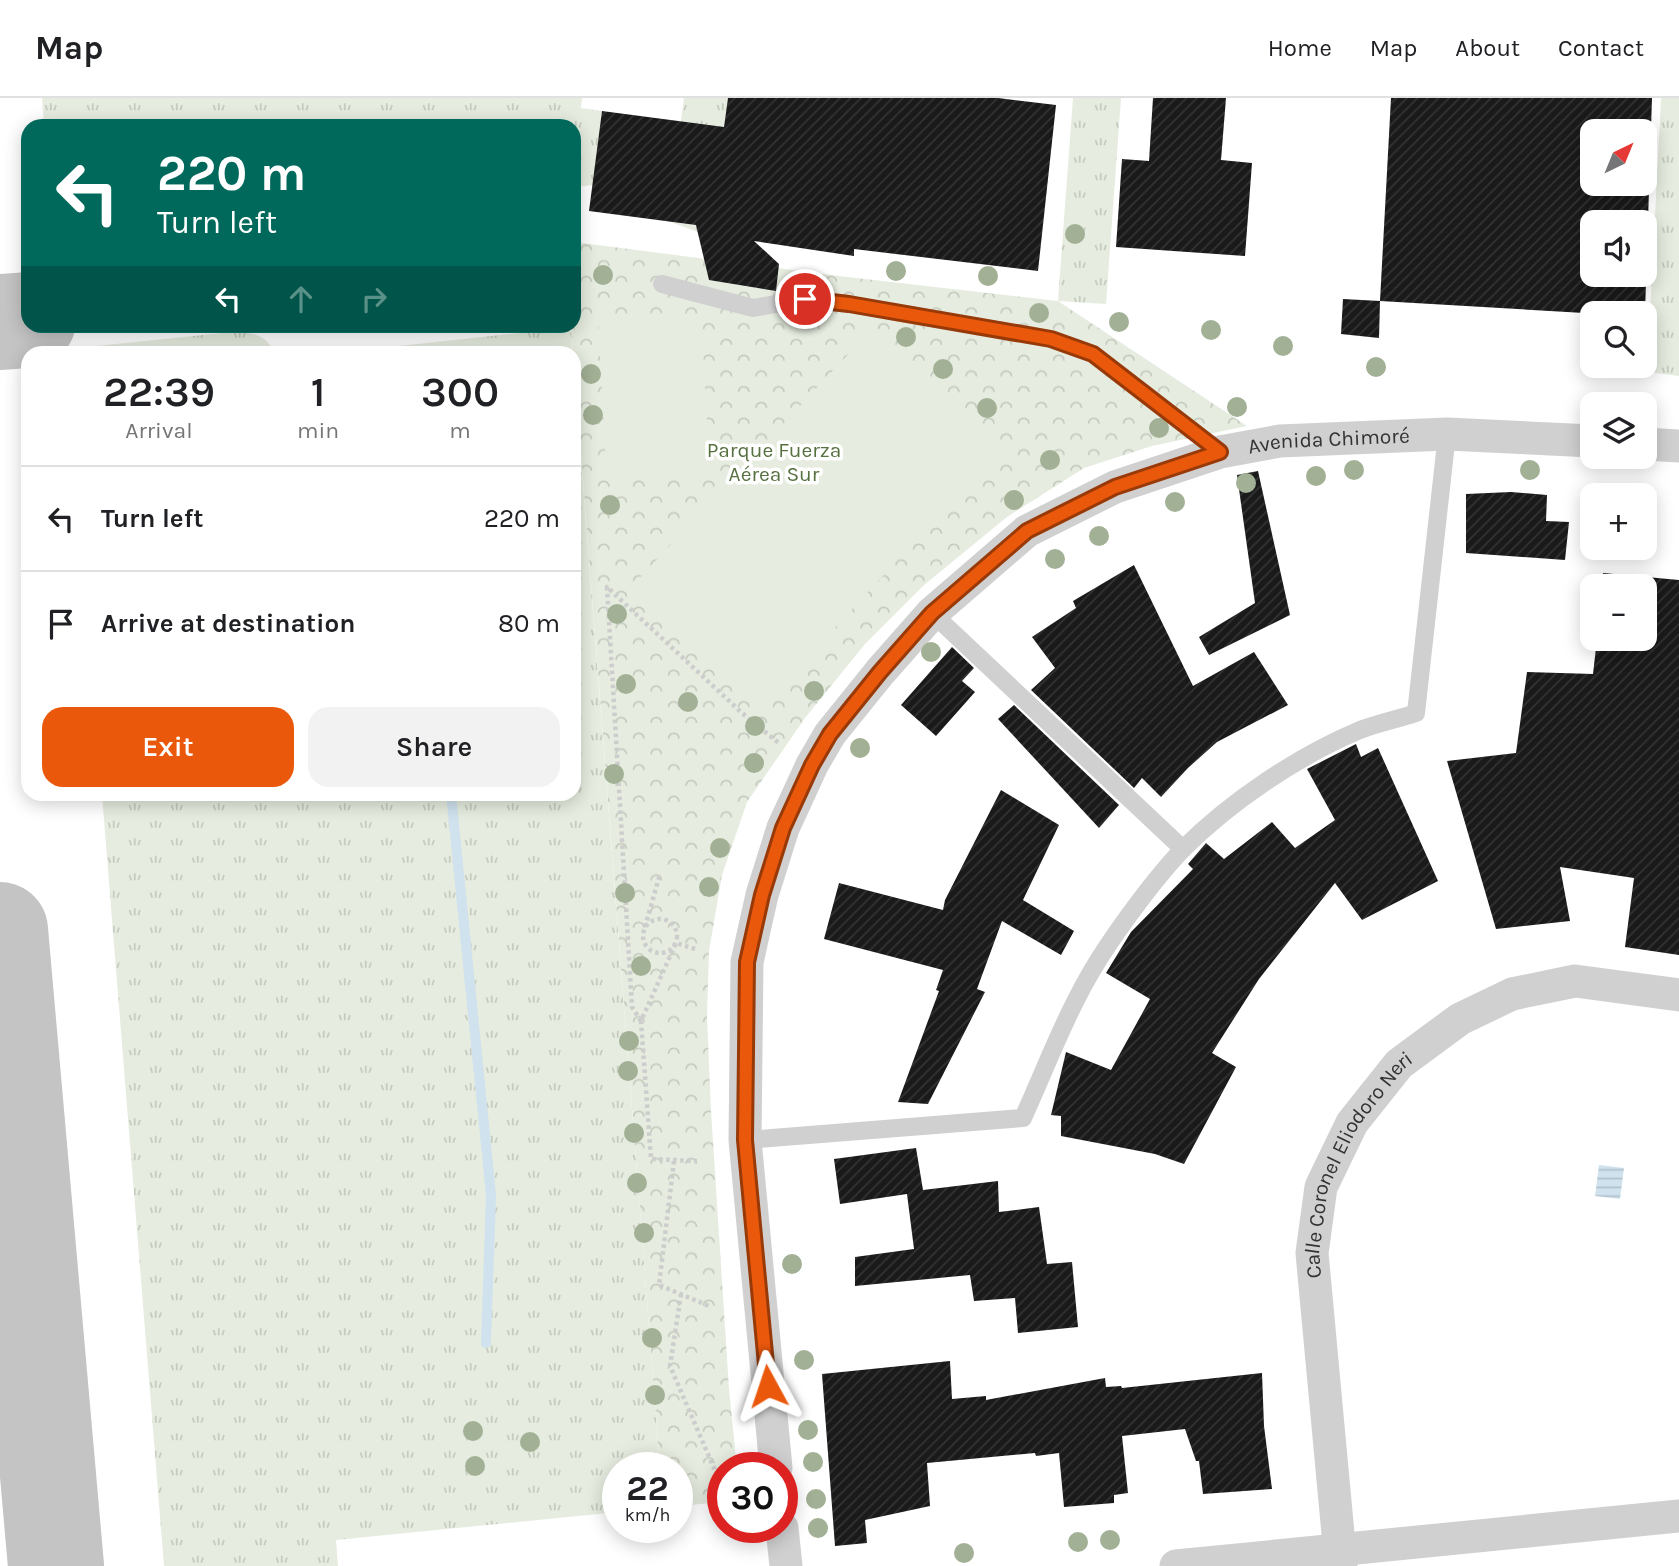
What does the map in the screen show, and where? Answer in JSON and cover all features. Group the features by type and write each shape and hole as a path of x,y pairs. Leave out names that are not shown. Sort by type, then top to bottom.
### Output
{"street":[{"name":"Avenida Chimoré","path":"774,1452 745,1140 747,962 762,895 783,828 812,765 830,734 932,613 1027,531 1115,487 1220,452 1280,442 1447,434 1580,440"},
{"path":"1657,445 1679,446"},
{"name":"Calle Coronel Eliodoro Neri","path":"1340,1559 1312,1253 1321,1187 1352,1123 1399,1064 1460,1019 1512,995 1575,981 1679,995"},
{"path":"1175,1566 1340,1559 1679,1516"},
{"path":"784,1543 786,1566"}],"lane":[{"path":"662,284 753,308 805,299 849,304 1051,339 1093,354 1220,452"},
{"path":"745,1140 1023,1118 1099,960 1183,849 1234,806 1301,759 1362,729 1416,713 1447,434"},
{"path":"932,613 1183,849"}],"path":[{"path":"641,1021 632,1007 607,587 742,713 780,744"},
{"path":"660,874 644,930 644,942 657,953 668,951 676,943"},
{"path":"644,930 651,922 667,920 675,927 676,943 641,1021 650,1159 697,1161"},
{"path":"676,943 695,949"},
{"path":"674,1160 659,1285 709,1306"},
{"path":"681,1294 670,1366 707,1452"}],"green space":[{"path":"42,98 582,98 581,108 602,111 593,185 581,186 581,119 44,119"},
{"path":"684,98 728,98 709,236 668,221"},
{"path":"1073,98 1121,98 1106,304 1058,301"},
{"path":"1661,98 1679,98 1679,376 1657,373 1657,301 1651,301 1651,287 1657,287 1657,176"},
{"name":"Parque Fuerza Aérea Sur","path":"581,243 1058,301 1247,426 1152,446 1084,468 1007,517 924,585 865,644 805,718 747,802 722,875 709,951 707,1016 711,1111 735,1452 707,1452 707,1503 693,1505 693,1452 659,1452 581,454 581,346 573,346 572,333 581,333"},
{"path":"701,314 710,474 607,480 598,319"},
{"path":"223,333 250,333 265,340 270,346 96,346"},
{"path":"520,333 572,333 572,346 399,346"},
{"path":"868,333 997,453 765,703 635,583"},
{"path":"581,458 659,1452 602,1452 602,1514 336,1540 338,1566 164,1566 102,801 581,801"}],"water":[{"path":"1599,1165 1624,1168 1620,1199 1595,1196"}],"building":[{"path":"728,98 998,98 1056,105 1038,271 854,249 854,256 754,241 779,264 776,291 709,280 696,225 589,211 602,111 724,127"},
{"path":"1153,98 1226,98 1221,160 1252,163 1245,256 1116,247 1122,159 1149,161"},
{"path":"1391,98 1652,98 1651,119 1580,119 1580,196 1649,196 1648,210 1580,210 1580,287 1646,287 1645,301 1580,301 1580,313 1380,301"},
{"path":"1343,299 1380,301 1379,338 1341,334"},
{"path":"1258,471 1290,615 1209,655 1199,637 1255,603 1237,475"},
{"path":"1511,492 1547,495 1546,521 1569,522 1565,560 1466,553 1466,494"},
{"path":"1134,565 1193,686 1254,652 1288,705 1217,742 1161,797 1142,778 1134,788 1031,690 1055,668 1032,637 1076,608 1073,601"},
{"path":"1657,578 1679,580 1679,955 1625,947 1634,878 1560,867 1570,921 1496,929 1447,761 1516,753 1527,672 1593,674 1596,651 1657,651"},
{"path":"952,647 974,668 962,681 975,692 936,736 901,705"},
{"path":"1014,705 1119,805 1099,828 998,719"},
{"path":"1356,744 1361,757 1378,748 1438,881 1362,920 1335,883 1259,979 1212,1053 1236,1067 1184,1164 1155,1154 1061,1136 1061,1116 1051,1115 1066,1052 1111,1070 1150,999 1106,973 1131,932 1193,869 1188,864 1206,843 1224,859 1272,822 1295,848 1335,820 1307,769"},
{"path":"1001,790 1059,825 1023,900 1074,931 1061,955 1002,921 977,989 985,992 928,1104 898,1102 939,991 936,990 943,970 824,939 839,883 943,910 945,900"},
{"path":"916,1148 923,1190 998,1181 999,1212 1039,1207 1047,1264 1072,1262 1078,1327 1018,1333 1015,1298 974,1301 970,1275 855,1286 855,1257 914,1249 907,1194 840,1204 834,1159"},
{"path":"950,1361 952,1399 986,1396 986,1400 1105,1378 1106,1387 1122,1388 1262,1373 1264,1426 1272,1489 1203,1494 1199,1461 1196,1461 1185,1429 1122,1436 1128,1493 1114,1495 1114,1503 1064,1507 1059,1453 927,1463 930,1506 865,1520 867,1543 835,1546 822,1374"}],"waterway":[{"path":"452,801 491,1195 486,1343"}],"taxiway":[{"path":"2,322 21,321"},
{"path":"0,930 56,1566"}],"route":[{"path":"768,1386 745,1140 747,962 762,895 783,828 812,765 830,734 932,613 1027,531 1115,487 1220,452 1093,354 1051,339 849,304 805,299"}]}
